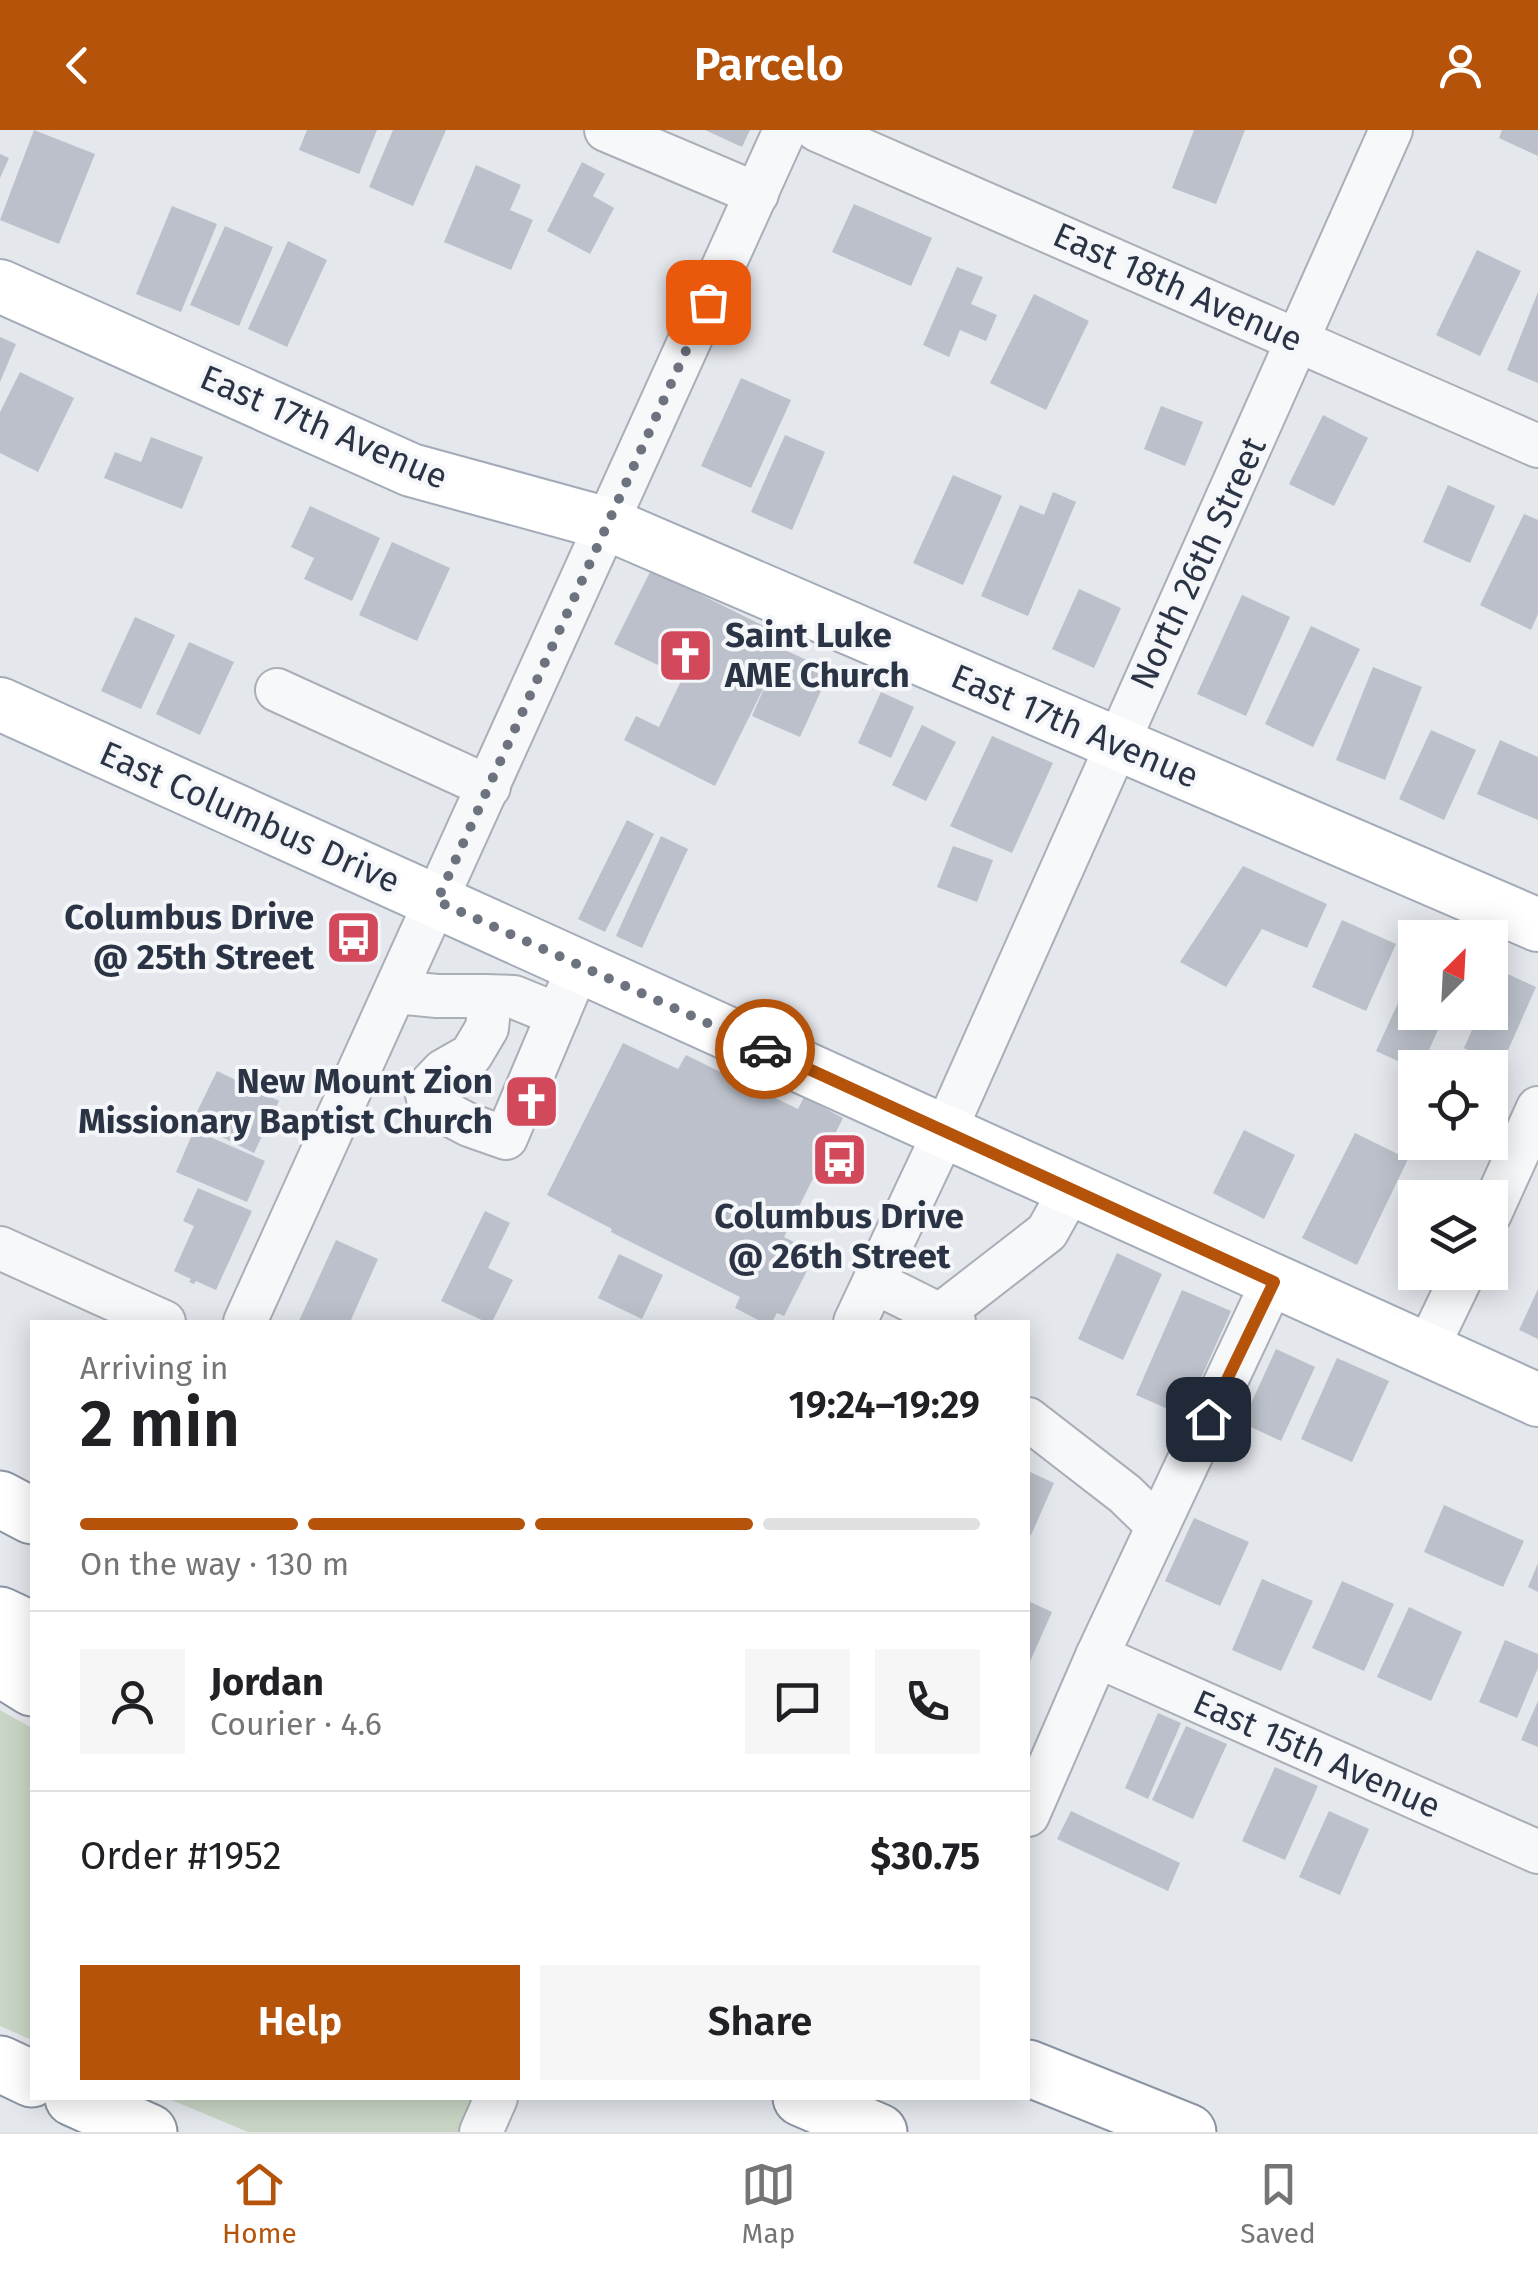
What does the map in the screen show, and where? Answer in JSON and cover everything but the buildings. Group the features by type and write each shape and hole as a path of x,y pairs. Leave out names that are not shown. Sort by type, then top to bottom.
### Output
{"highway":[{"path":"0,1499 30,1515"},
{"path":"0,1615 30,1629"},
{"path":"0,1668 30,1687"},
{"path":"1030,2046 1167,2124"},
{"path":"0,2064 30,2078"},
{"path":"1030,2069 1167,2124"},
{"path":"77,2100 149,2132"},
{"path":"806,2100 879,2132"}],"main road":[{"name":"East 17th Avenue","path":"0,286 411,470 608,524 1538,926"},
{"name":"East Columbus Drive","path":"0,704 1538,1400"}],"street":[{"path":"606,130 757,194"},
{"path":"247,1320 785,130"},
{"name":"East 18th Avenue","path":"818,130 1538,446"},
{"name":"North 26th Street","path":"856,1320 945,1131 1392,130"},
{"path":"276,690 488,788"},
{"path":"484,996 489,1009 487,1028 472,1054 443,1070 426,1089 428,1104 506,1138 579,965"},
{"path":"396,992 514,997 558,1015"},
{"path":"1505,1180 1538,1108"},
{"path":"874,1282 947,1319 1047,1232 1071,1188"},
{"path":"0,1248 160,1320"},
{"path":"1030,1810 1097,1656 1274,1282"},
{"path":"1426,1350 1455,1290"},
{"path":"1030,1421 1124,1494 1158,1526"},
{"name":"East 15th Avenue","path":"1097,1656 1538,1852"},
{"path":"481,2132 495,2100"}],"green space":[{"path":"0,1710 30,1727 30,2039 0,2026"},
{"path":"172,2100 474,2100 459,2132 248,2132"}],"way so far":[{"path":"708,302 437,901 765,1049"}],"place":[{"name":"Saint Luke AME Church","path":"686,655"},
{"name":"Columbus Drive @ 25th Street","path":"353,937"},
{"name":"New Mount Zion Missionary Baptist Church","path":"532,1101"},
{"name":"Columbus Drive @ 26th Street","path":"839,1160"}],"route":[{"path":"765,1049 1274,1282 1208,1419"}]}
